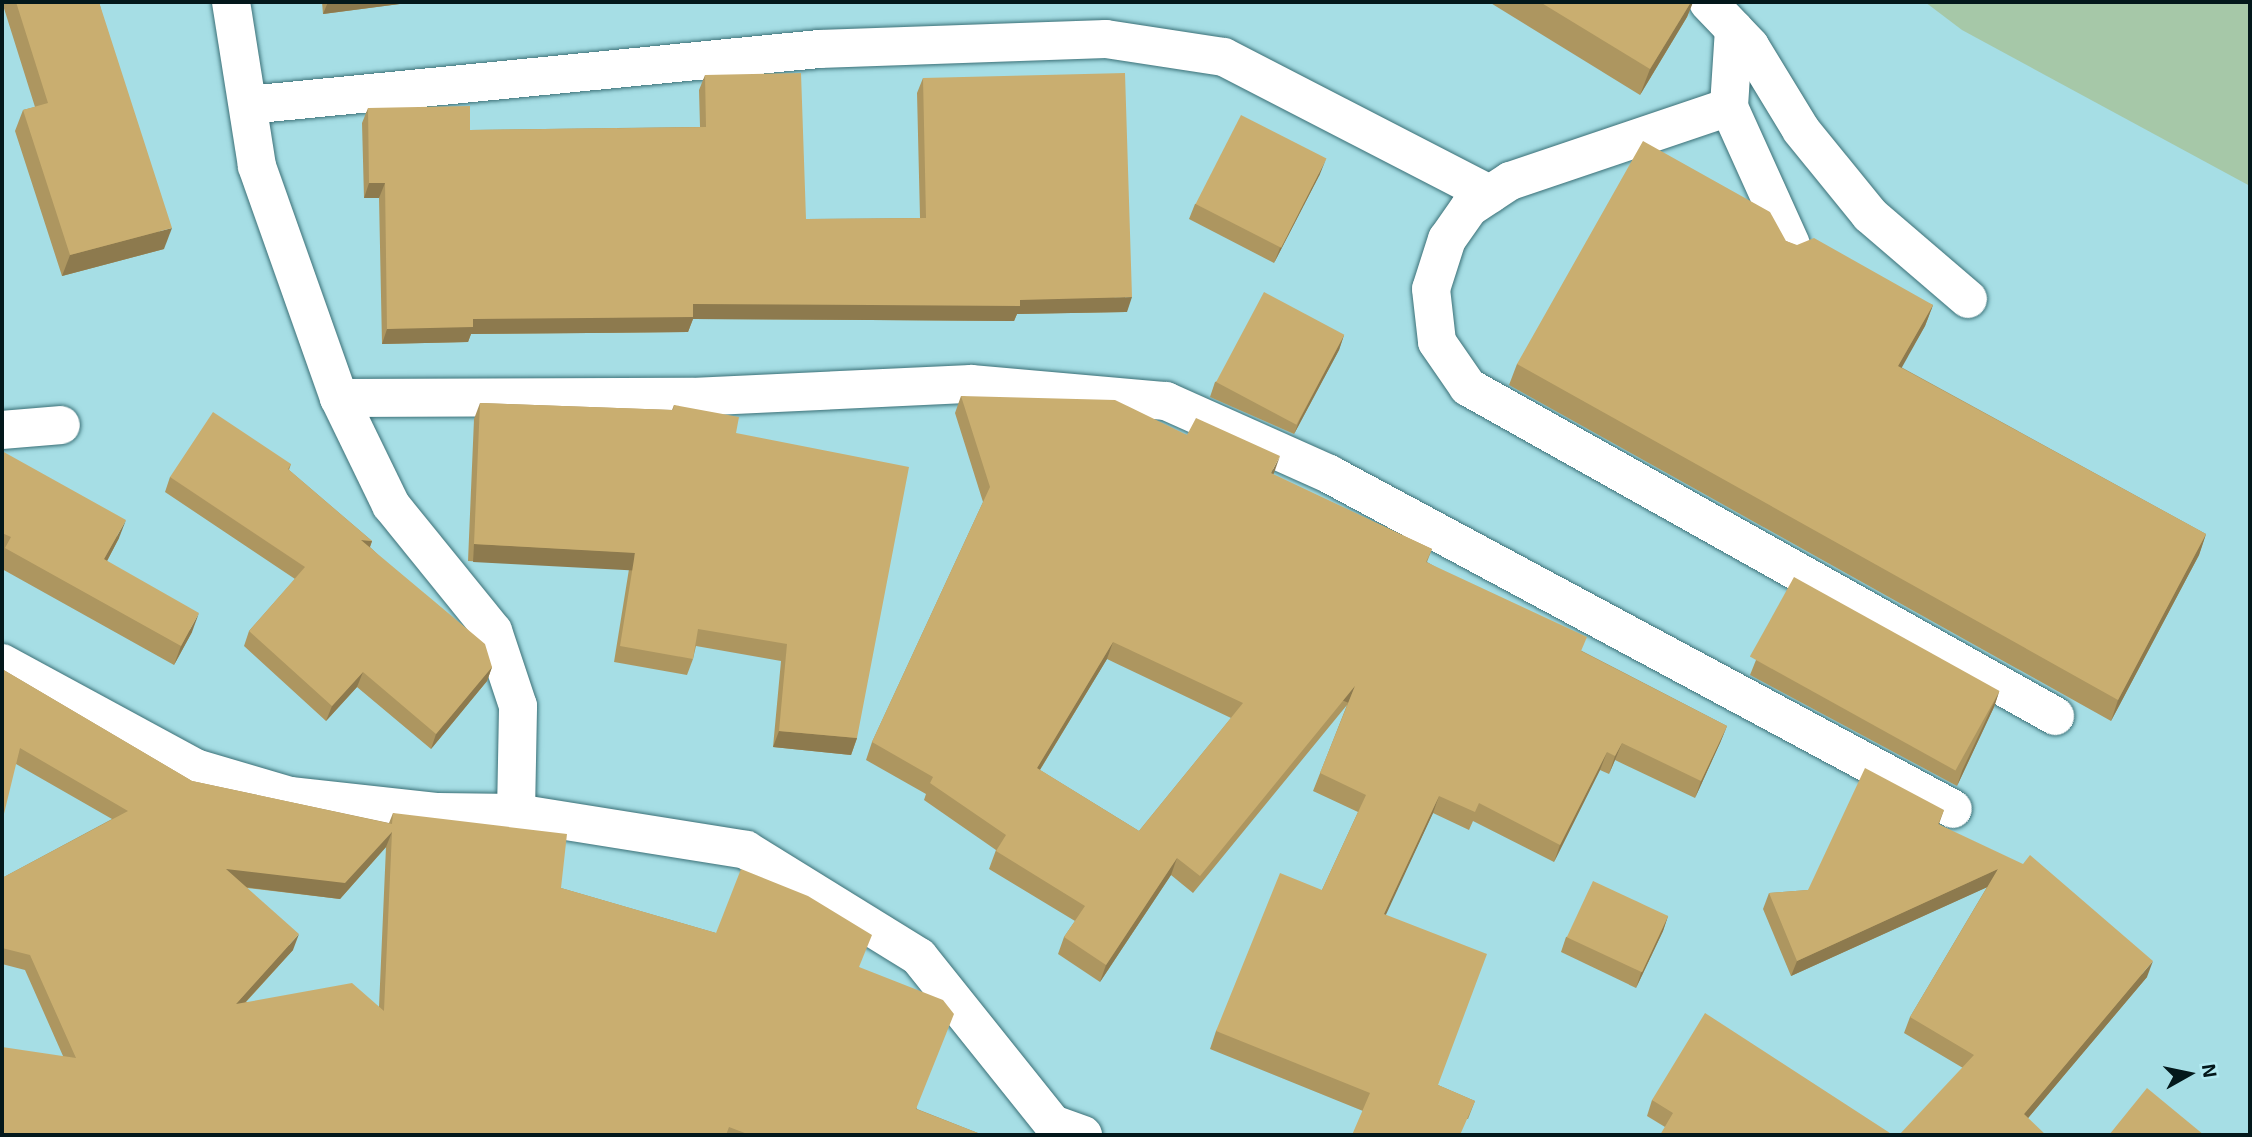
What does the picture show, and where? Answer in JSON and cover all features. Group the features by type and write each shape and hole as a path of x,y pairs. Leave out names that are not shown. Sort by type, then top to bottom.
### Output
{"street":[{"path":"232,2 257,166 339,398 391,505 493,631 518,706 516,813"},
{"path":"1721,15 1729,107 1791,244"},
{"path":"1721,15 1801,130 1870,215 1968,299"},
{"path":"248,105 819,49 1106,39 1224,57 1490,194"},
{"path":"1729,107 1510,180 1469,208 1447,239 1431,289 1437,342 1468,387 2055,716"},
{"path":"339,398 692,397 971,384 1166,401 1329,474 1953,809"},
{"path":"2,430 61,425"},
{"path":"2,663 195,768 290,796 438,812 516,813 747,850 919,957 1053,1124 1083,1135"}],"green space":[{"path":"1925,2 2250,2 2250,186 1962,30"}],"building":[{"path":"16,2 99,2 172,228 70,255 23,110 48,103"},
{"path":"1540,2 1691,2 1650,69"},
{"path":"801,73 806,219 926,218 923,78 1125,73 1132,297 1020,300 1020,306 693,304 693,317 473,319 473,327 387,329 385,183 369,183 368,108 470,106 470,130 706,127 705,75"},
{"path":"1241,115 1327,159 1281,248 1196,204"},
{"path":"1643,141 1770,212 1786,241 1797,245 1814,238 1933,305 1898,366 2206,534 2118,700 1517,364"},
{"path":"1264,292 1344,335 1296,425 1216,382"},
{"path":"961,396 1115,400 1187,435 1196,418 1280,456 1271,473 1432,549 1426,562 1587,637 1581,651 1727,726 1701,781 1622,743 1615,756 1607,752 1560,845 1479,803 1475,812 1439,796 1384,914 1487,954 1438,1085 1475,1101 1460,1135 1352,1135 1370,1093 1216,1031 1280,873 1322,890 1366,795 1320,773 1355,686 1200,876 1177,858 1106,965 1064,937 1085,906 996,851 1006,835 930,783 933,777 872,742 990,487","holes":["1113,642 1243,703 1139,831 1037,768"]},
{"path":"480,403 673,410 674,405 739,417 736,433 909,467 857,738 779,731 787,644 698,629 693,659 620,646 635,553 474,544"},
{"path":"213,412 291,464 288,469 372,541 361,540 485,644 492,667 436,734 363,672 332,706 249,631 305,567 170,477"},
{"path":"2,451 126,520 104,559 199,613 181,646 5,548 11,537 2,533"},
{"path":"1794,577 2000,691 1955,771 1750,657"},
{"path":"2,669 192,781 392,824 393,813 567,834 561,888 716,933 741,869 808,896 872,935 859,967 943,1000 954,1014 916,1109 983,1135 750,1135 729,1127 726,1135 2,1135 2,1047 76,1058 30,955 2,948 2,878 128,811 20,748 2,822","holes":["392,832 384,1011 352,983 236,1004 299,934 226,869 345,883"]},
{"path":"1865,768 1944,810 1938,824 2023,864 2030,855 2153,961 2024,1114 2046,1135 1899,1135 1974,1055 1910,1017 1998,869 1797,961 1769,893 1808,890"},
{"path":"1593,881 1668,916 1642,972 1567,937"},
{"path":"1705,1013 1893,1135 1660,1135 1673,1113 1652,1100"},
{"path":"2147,1088 2204,1135 2109,1135"}]}
